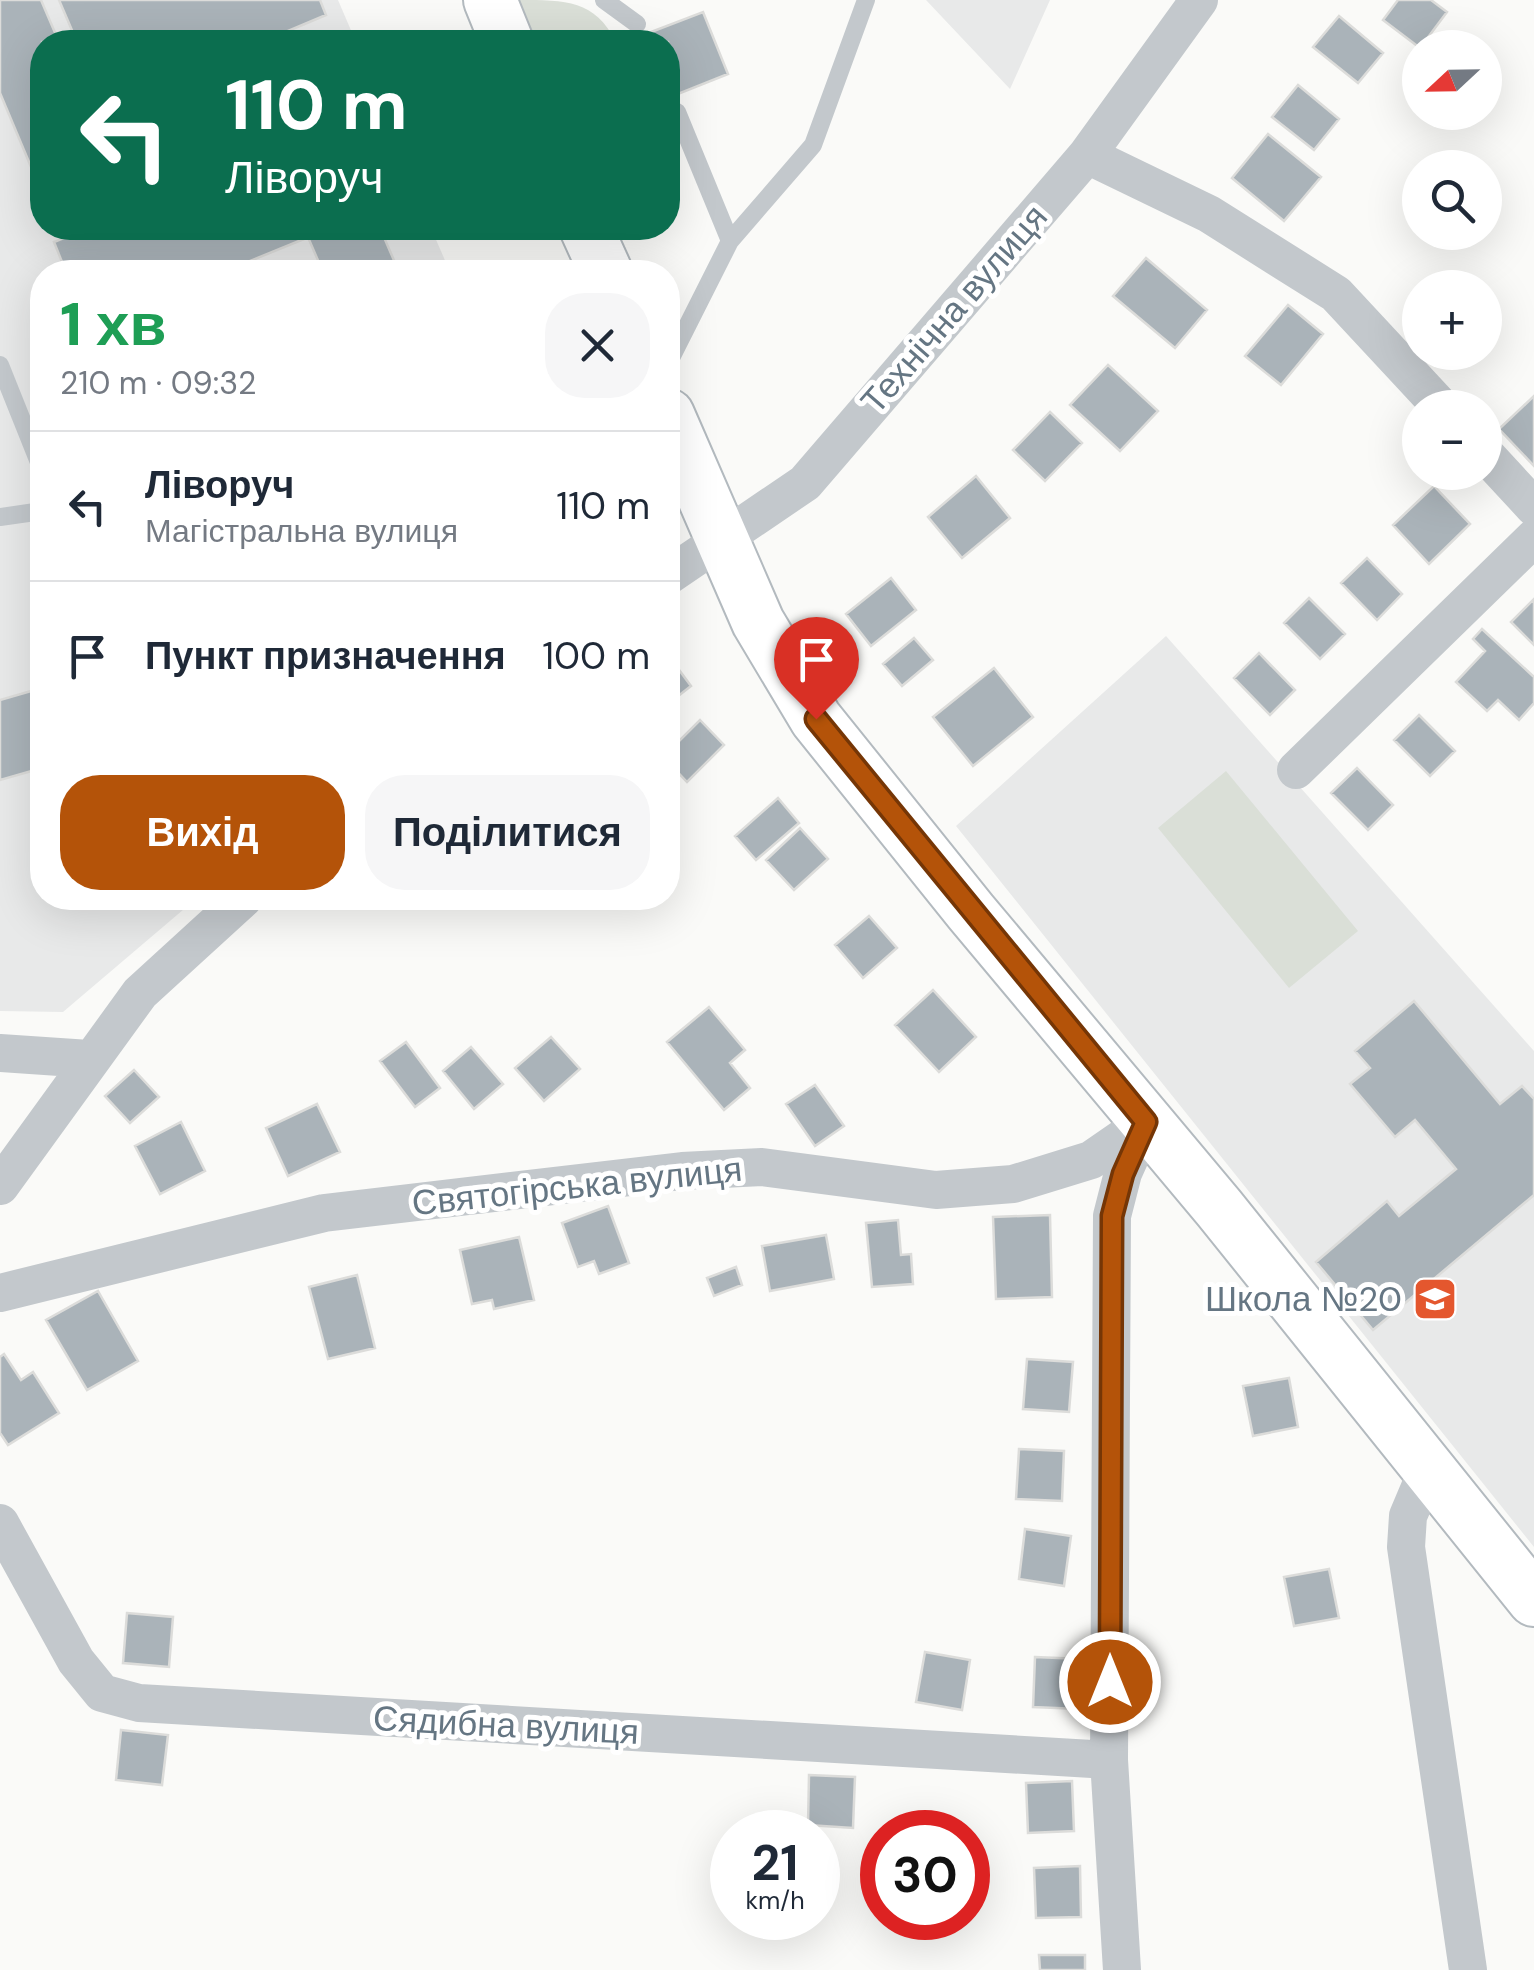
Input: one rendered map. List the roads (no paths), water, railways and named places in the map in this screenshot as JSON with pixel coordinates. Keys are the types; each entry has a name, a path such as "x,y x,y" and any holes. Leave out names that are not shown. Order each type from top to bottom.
{"main road":[{"path":"490,0 503,30"},
{"path":"680,444 758,622 816,719 1534,1600"}],"street":[{"name":"Технічна вулиця","path":"680,568 805,483 1087,155 1200,0"},
{"path":"1087,155 1209,214 1336,294 1425,390"},
{"path":"1502,472 1534,507"},
{"path":"1296,770 1534,538"},
{"path":"0,1186 89,1058 140,993 231,910"},
{"path":"0,1053 89,1058"},
{"path":"1122,1970 1110,1760 1112,1216 1123,1174 1146,1122"},
{"name":"Святогірська вулиця","path":"0,1293 324,1213 682,1171 762,1168 936,1190 1013,1184 1091,1160 1146,1122"},
{"path":"1426,1471 1408,1516 1406,1547 1468,1970"},
{"name":"Сядибна вулиця","path":"0,1522 76,1661 102,1693 140,1703 1110,1760"}],"lane":[{"path":"604,0 637,24"},
{"path":"680,340 730,240 813,145 866,0"},
{"path":"680,119 730,240"},
{"path":"0,365 30,440"},
{"path":"0,516 30,512"}],"place":[{"name":"Школа №20","path":"1435,1299"}]}
